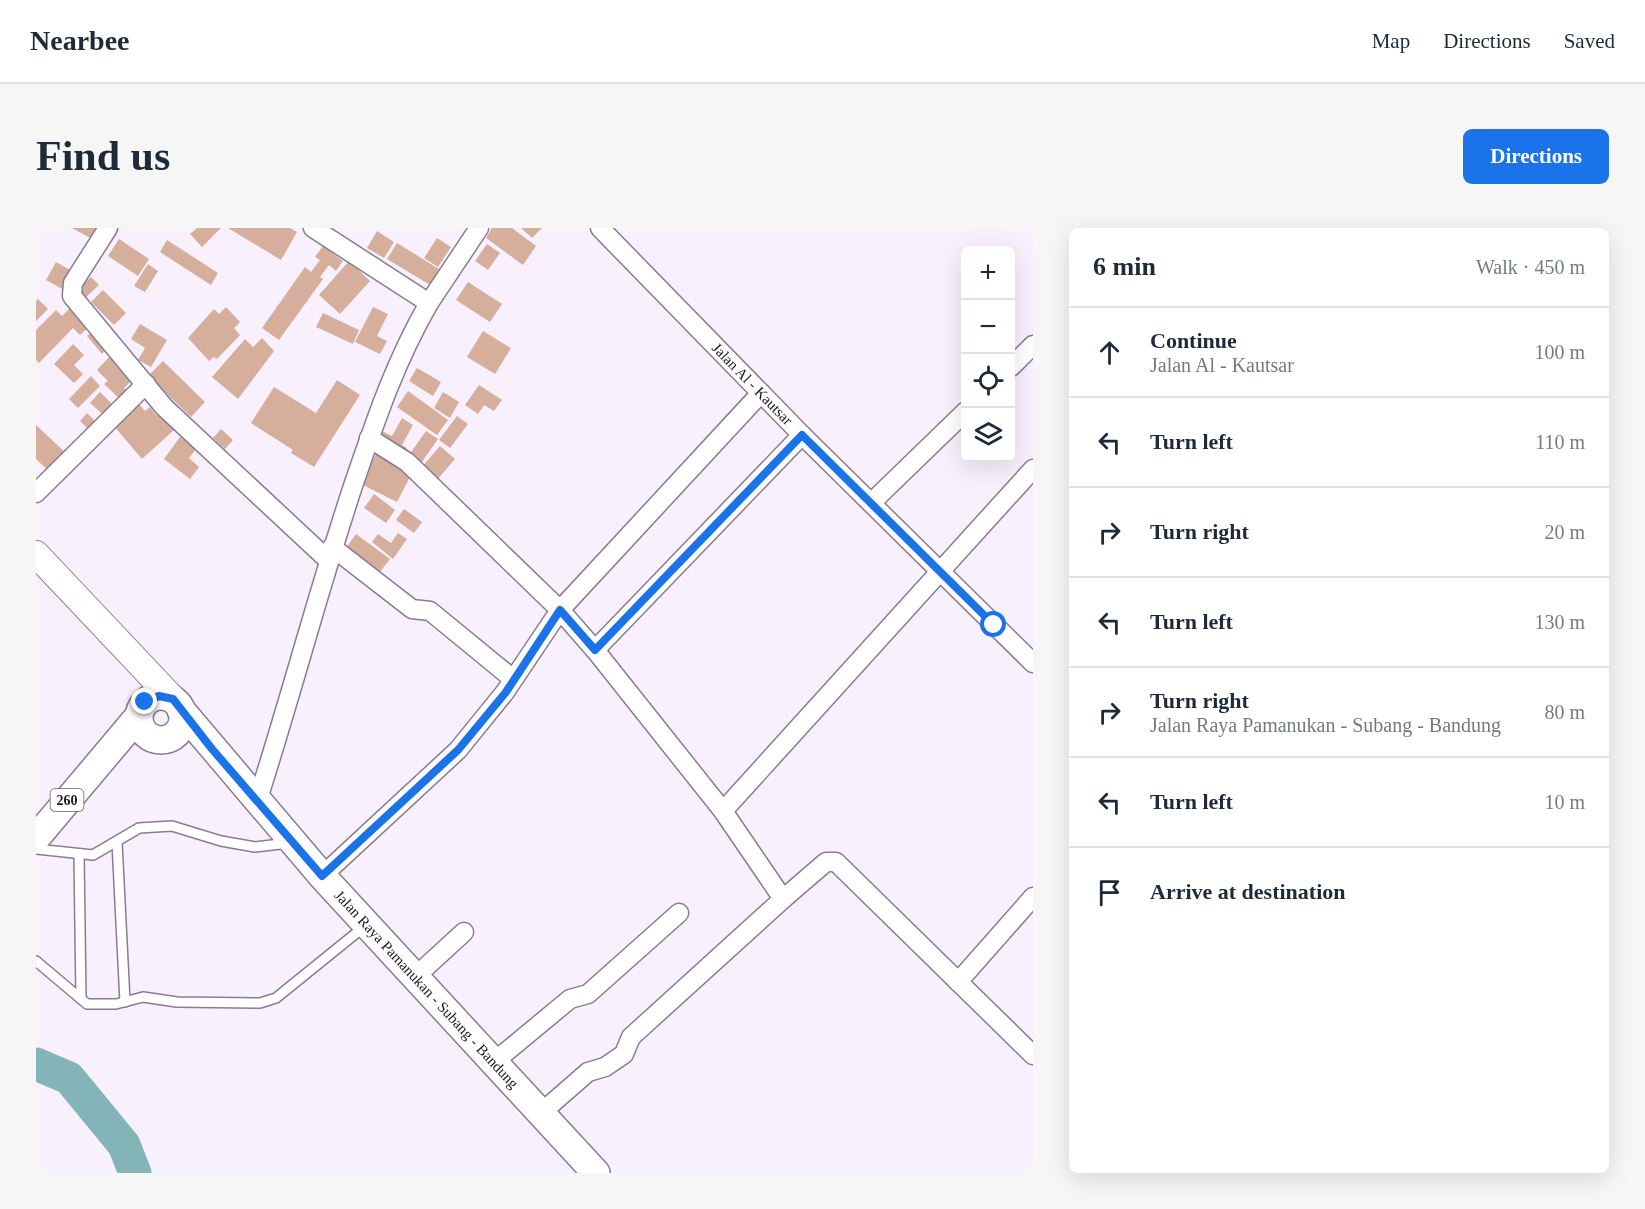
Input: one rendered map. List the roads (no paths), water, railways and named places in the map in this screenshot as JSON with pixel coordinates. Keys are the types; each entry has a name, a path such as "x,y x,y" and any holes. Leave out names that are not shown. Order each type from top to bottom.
{"main road":[{"path":"36,554 145,699 140,727 147,735 212,749"},
{"path":"145,699 159,696 177,705 180,729 163,739"},
{"name":"260","path":"36,838 98,763 145,699"},
{"name":"Jalan Raya Pamanukan - Subang - Bandung","path":"177,705 257,802 285,844 322,876 359,930 416,976 596,1173"},
{"name":"260","path":"98,763 163,739"}],"street":[{"path":"108,228 74,284 72,297 164,407 330,554 412,609 430,611 513,679"},
{"path":"313,228 429,303"},
{"path":"257,802 330,554 369,438 405,345 429,303 478,228"},
{"name":"Jalan Al - Kautsar","path":"600,228 802,435 1032,661"},
{"path":"1015,363 1033,345"},
{"path":"36,493 146,384"},
{"path":"322,876 458,750 513,679 560,610 761,393"},
{"path":"871,503 961,416"},
{"path":"595,650 802,435"},
{"path":"369,438 407,462 560,610 595,650 723,811 783,899"},
{"path":"723,811 1033,468"},
{"path":"541,1113 588,1072 605,1067 624,1054 631,1037 826,862 836,862 1033,1055"},
{"path":"958,982 1033,897"},
{"path":"494,1062 570,999 588,994 679,913"},
{"path":"416,976 464,932"}],"lane":[{"path":"36,849 93,855 139,828 172,826 220,842 255,848 285,844"},
{"path":"117,842 124,1002"},
{"path":"79,854 81,999"},
{"path":"36,961 87,1004 124,1002 143,997 177,1002 260,1003 276,998 359,930"}],"waterway":[{"path":"36,1064 69,1078 124,1145 135,1173"}]}
